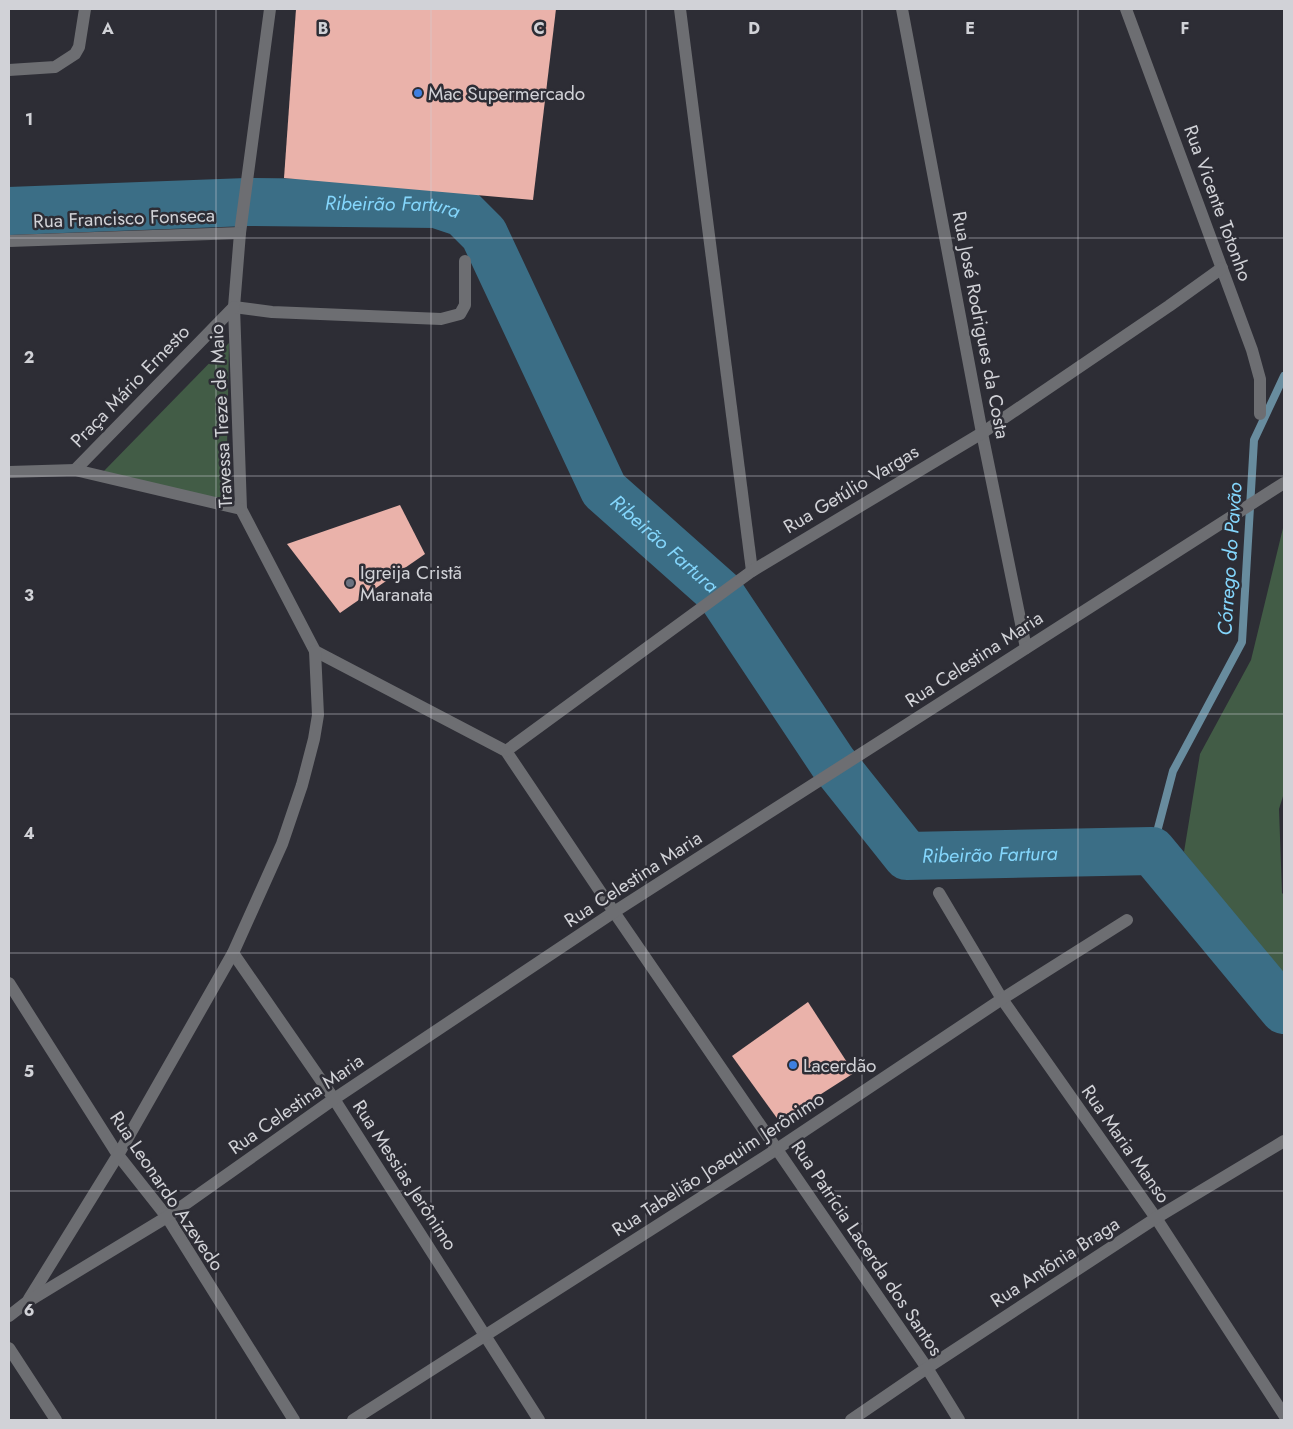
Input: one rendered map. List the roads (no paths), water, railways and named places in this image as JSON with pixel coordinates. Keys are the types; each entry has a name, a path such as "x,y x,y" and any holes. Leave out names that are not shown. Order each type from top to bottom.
{"street":[{"path":"9,70 54,67 75,54 79,47 84,9"},
{"name":"Travessa Treze de Maio","path":"270,9 240,233 234,307 241,509 315,651"},
{"path":"680,9 752,571"},
{"name":"Rua José Rodrigues da Costa","path":"902,9 982,433 1026,648"},
{"name":"Rua Vicente Totonho","path":"1126,9 1252,350 1260,380 1260,414"},
{"name":"Rua Francisco Fonseca","path":"9,241 240,233"},
{"path":"234,307 272,312 441,319 460,314 465,305 465,261"},
{"name":"Rua Getúlio Vargas","path":"506,751 752,571 982,433 1222,268"},
{"name":"Praça Mário Ernesto","path":"74,470 234,307"},
{"path":"9,472 74,470 241,509"},
{"name":"Rua Celestina Maria","path":"9,1316 27,1302 167,1217 334,1099 614,912 1284,483"},
{"path":"315,651 506,751"},
{"path":"27,1302 118,1155 233,953 282,844 302,786 314,739 318,715 315,651"},
{"name":"Rua Patrícia Lacerda dos Santos","path":"506,751 614,912 927,1368 960,1420"},
{"name":"Rua Maria Manso","path":"939,894 1002,1000 1156,1218 1284,1415"},
{"name":"Rua Tabelião Joaquim Jerônimo","path":"353,1420 777,1149 1127,920"},
{"name":"Rua Messias Jerônimo","path":"233,953 334,1099 539,1420"},
{"name":"Rua Leonardo Azevedo","path":"9,983 118,1155 167,1217 294,1420"},
{"name":"Rua Antônia Braga","path":"851,1420 1156,1218 1284,1141"},
{"path":"9,1348 56,1420"}],"waterway":[{"name":"Ribeirão Fartura","path":"9,211 247,202 436,204 463,213 484,234 604,490 720,593 833,763 907,856 1152,851 1284,1010"},
{"name":"Córrego do Pavão","path":"1152,851 1173,771 1242,642 1254,440 1284,376"}],"place":[{"name":"Mac Supermercado","path":"418,93"},
{"name":"Igreija Cristã Maranata","path":"350,583"},
{"name":"Lacerdão","path":"793,1065"}]}
